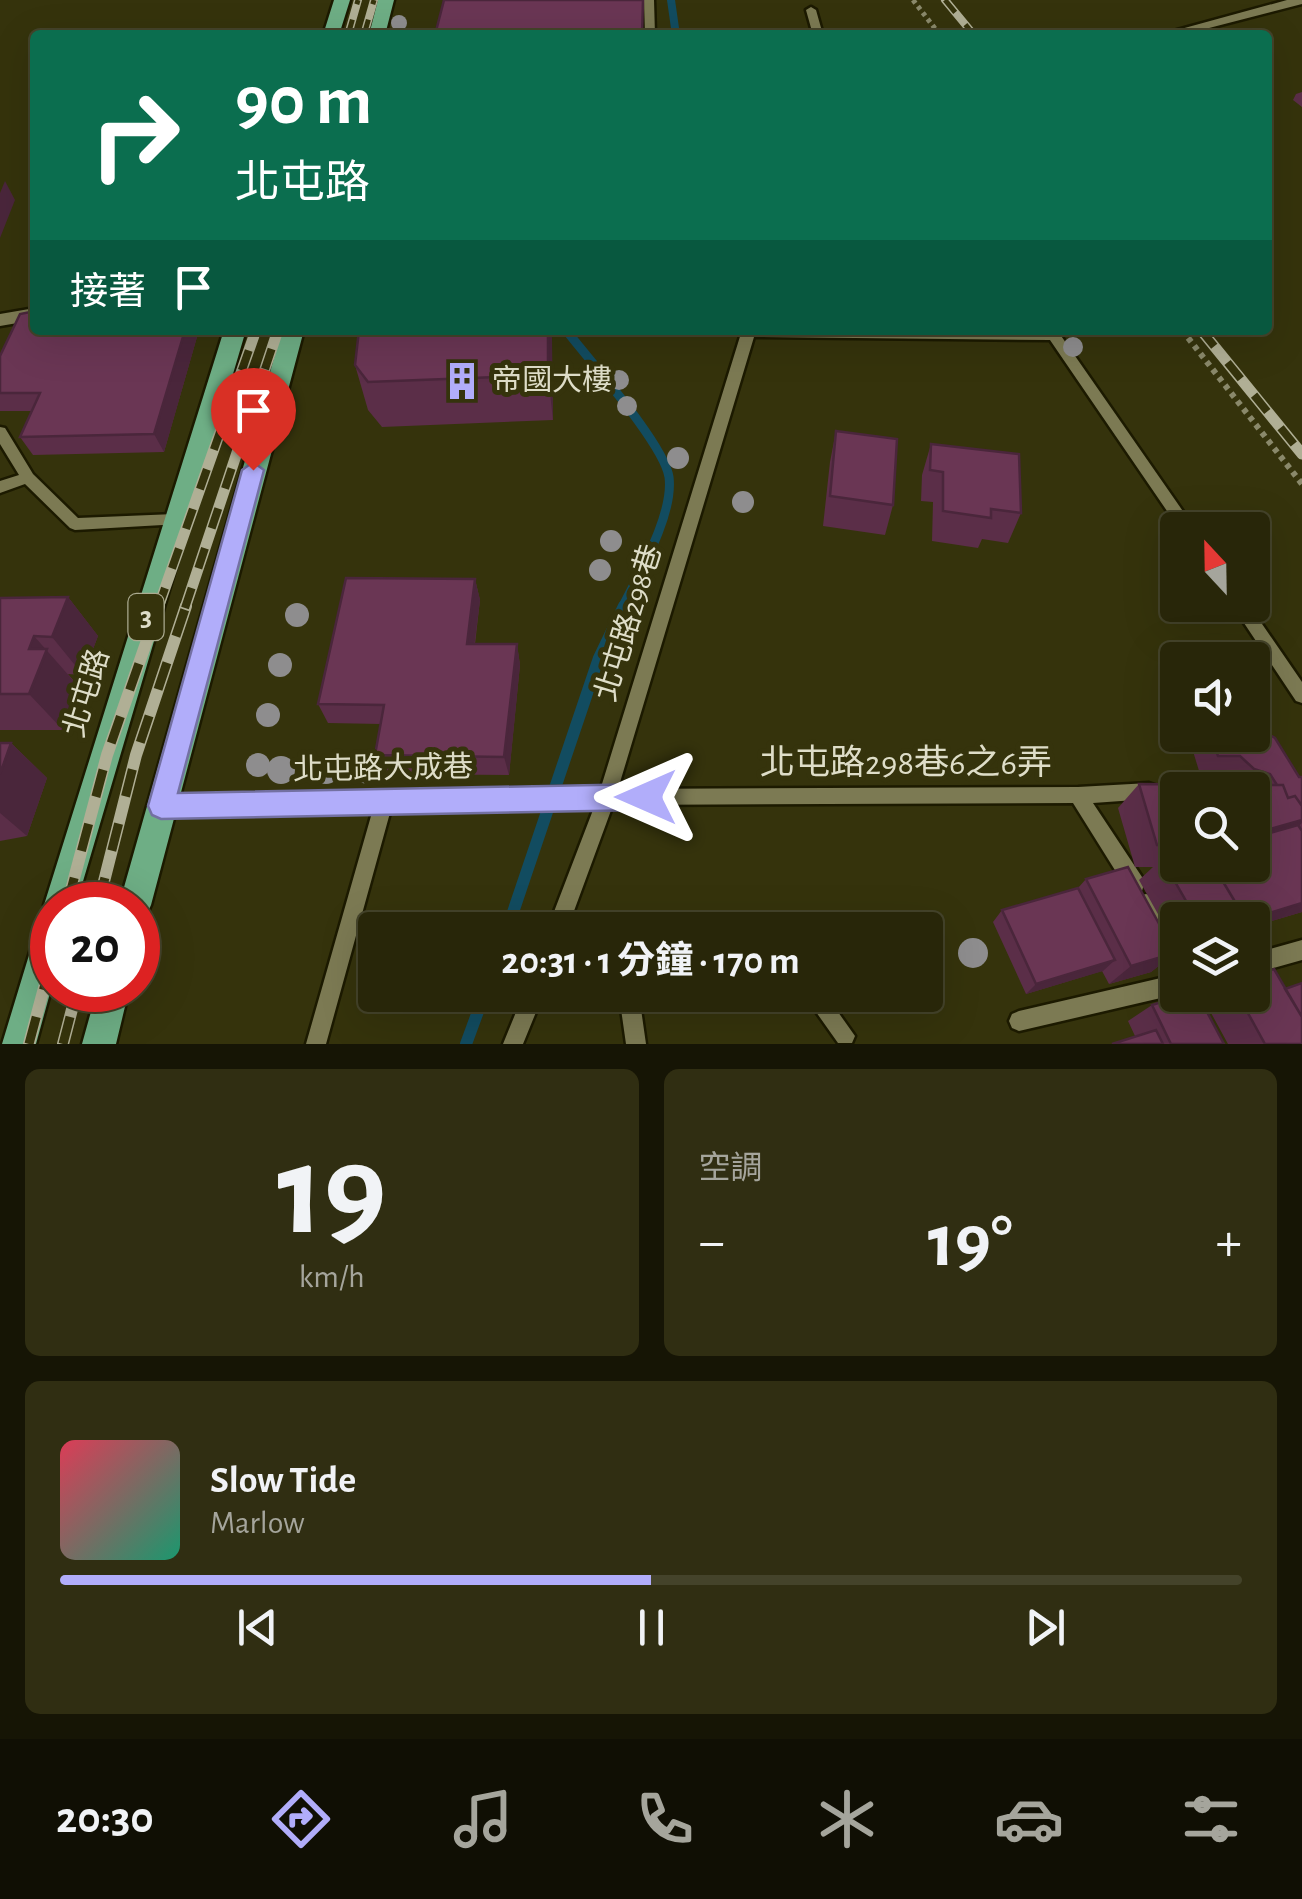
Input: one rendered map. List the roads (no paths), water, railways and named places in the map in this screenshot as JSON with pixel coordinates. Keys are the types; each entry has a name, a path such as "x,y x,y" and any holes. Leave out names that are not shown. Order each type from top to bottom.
{"main road":[{"path":"333,30 342,0"},
{"path":"378,30 386,0"},
{"name":"北屯路","path":"67,882 232,335"},
{"name":"3","path":"141,882 292,335"},
{"path":"19,1044 30,1007"},
{"path":"98,1044 107,1012"}],"street":[{"path":"1185,30 1302,0"},
{"path":"0,320 30,315"},
{"name":"北屯路大成巷","path":"161,806 595,797"}],"lane":[{"path":"649,0 650,30"},
{"path":"811,10 817,30"},
{"name":"北屯路298巷","path":"562,912 595,797 748,335"},
{"path":"1053,335 1176,512"},
{"path":"0,432 28,478 75,524 176,520"},
{"path":"0,487 28,478"},
{"path":"1252,622 1302,696"},
{"path":"1078,795 1160,791"},
{"name":"北屯路298巷6之6弄","path":"595,797 1078,795 1160,926"},
{"path":"316,1044 384,802"},
{"path":"1270,959 1302,950"},
{"path":"1019,1022 1160,988"},
{"path":"513,1044 526,1012"},
{"path":"631,1012 636,1044"},
{"path":"827,1012 845,1036"}],"waterway":[{"path":"671,0 675,30"},
{"path":"570,335 654,444 669,477 661,526 622,608"},
{"path":"513,912 599,658 624,606"},
{"path":"466,1044 478,1012"}],"railway":[{"path":"349,30 358,0"},
{"path":"365,30 374,0"},
{"path":"945,0 970,30"},
{"path":"158,608 254,335"},
{"path":"185,608 276,335"},
{"path":"1205,335 1302,454"},
{"path":"73,882 107,755 159,606"},
{"path":"104,882 136,755 186,606"},
{"path":"29,1044 38,1012"},
{"path":"63,1044 71,1012"}],"place":[{"name":"帝國大樓","path":"462,381"}]}
